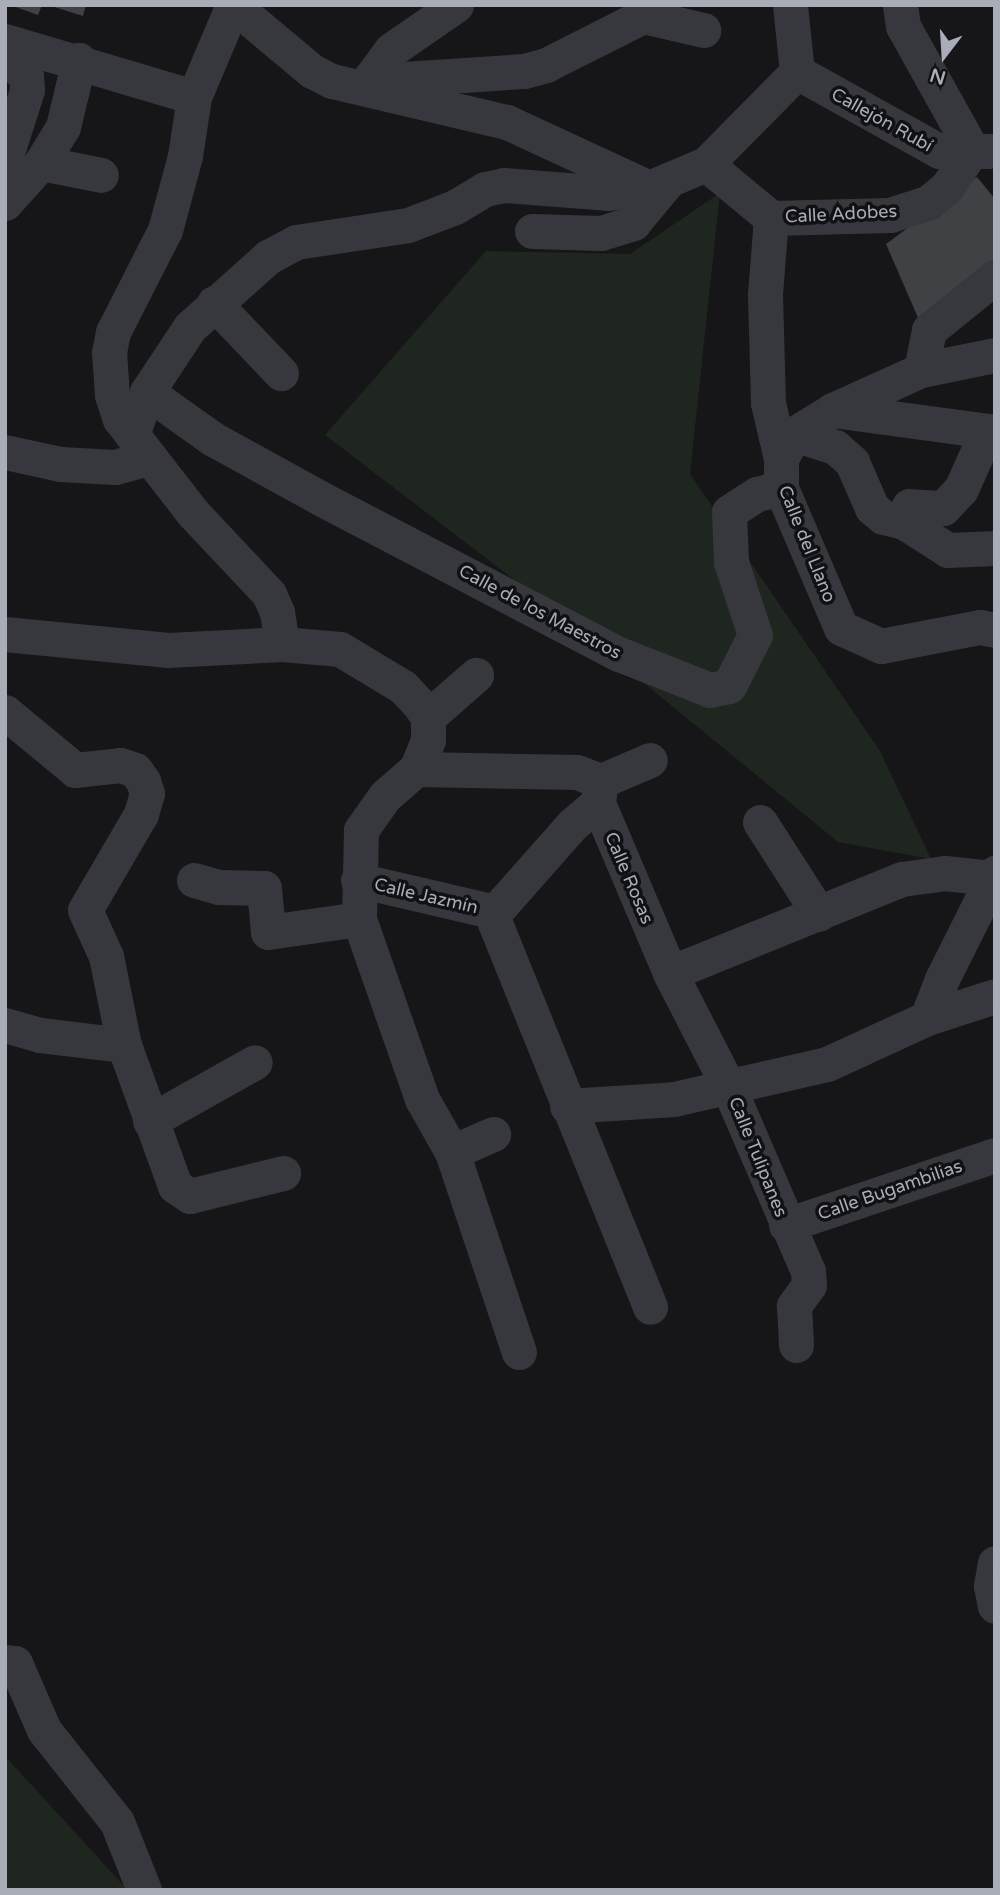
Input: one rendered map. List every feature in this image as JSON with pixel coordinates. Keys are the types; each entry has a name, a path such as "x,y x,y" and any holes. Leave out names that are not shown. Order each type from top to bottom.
{"street":[{"path":"282,644 277,612 269,594 140,446 120,419 113,395 109,352 113,332 164,230 186,156 194,97 233,5 312,71 363,88 507,122 659,184"},
{"path":"363,88 391,50 456,5"},
{"path":"5,452 60,464 115,467 140,446 147,391 190,327 268,257 296,242 408,225 455,207 485,189 504,185 593,193 659,184 706,163 797,72 790,5"},
{"path":"900,5 903,26 984,151"},
{"path":"363,88 388,80 524,71 546,65 642,9 703,30"},
{"path":"5,41 79,60 194,97"},
{"path":"5,59 26,75 26,90 5,159"},
{"path":"5,202 41,163 63,127 79,60"},
{"name":"Callejón Rubí","path":"797,72 939,151 984,151"},
{"name":"Calle Adobes","path":"771,218 890,215 928,203 984,151"},
{"path":"41,163 101,175"},
{"path":"706,163 771,218"},
{"path":"532,231 601,233 633,223 659,184"},
{"name":"Calle del Llano","path":"771,218 765,295 768,403 841,628 881,646 980,627 995,630"},
{"path":"921,370 929,330 995,277"},
{"path":"214,303 281,373"},
{"path":"785,460 833,410 921,370 995,355"},
{"name":"Calle de los Maestros","path":"147,391 213,439 322,499 619,654 710,690 729,686 755,635 731,562 729,512 757,494 785,460"},
{"path":"833,410 991,432 961,489 943,508 909,506 904,517"},
{"path":"785,460 835,447 852,462 873,508 883,517 904,517 948,550 995,548"},
{"path":"5,634 168,650 282,644 340,649 403,687 428,717 428,740 416,769 385,796 365,822 358,880 359,919 422,1099 452,1152 519,1352"},
{"path":"428,717 477,675"},
{"path":"5,712 75,770 120,765 135,770 143,781 147,793 141,814 85,910 106,956 124,1045 175,1186 190,1196 283,1173"},
{"path":"650,760 599,792 495,912 567,1106 650,1307"},
{"path":"416,769 577,772 599,792"},
{"name":"Calle Rosas","path":"599,792 670,973 729,1088"},
{"path":"760,822 819,914"},
{"path":"670,973 922,873 993,876 942,979 928,1018"},
{"path":"194,880 219,887 264,888 268,932 359,919"},
{"name":"Calle Jazmín","path":"358,880 495,912"},
{"path":"567,1106 674,1099 827,1064 928,1018 995,996"},
{"path":"5,1025 40,1035 124,1045"},
{"path":"150,1121 255,1062"},
{"name":"Calle Tulipanes","path":"729,1088 808,1271 809,1285 794,1306 796,1345"},
{"path":"452,1152 493,1134"},
{"name":"Calle Bugambilias","path":"786,1225 995,1155"},
{"path":"995,1563 991,1586 995,1606"},
{"path":"8,1658 44,1730 117,1822 144,1890"}],"shaded area":[{"path":"720,193 690,474 880,751 931,859 838,842 572,624 325,435 486,251 630,254"},
{"path":"5,1756 124,1886 124,1890 5,1890"}],"building":[{"path":"10,5 42,5 38,15"},
{"path":"48,5 86,5 83,16"},
{"path":"977,177 995,199 995,269 919,320 886,244"}]}
